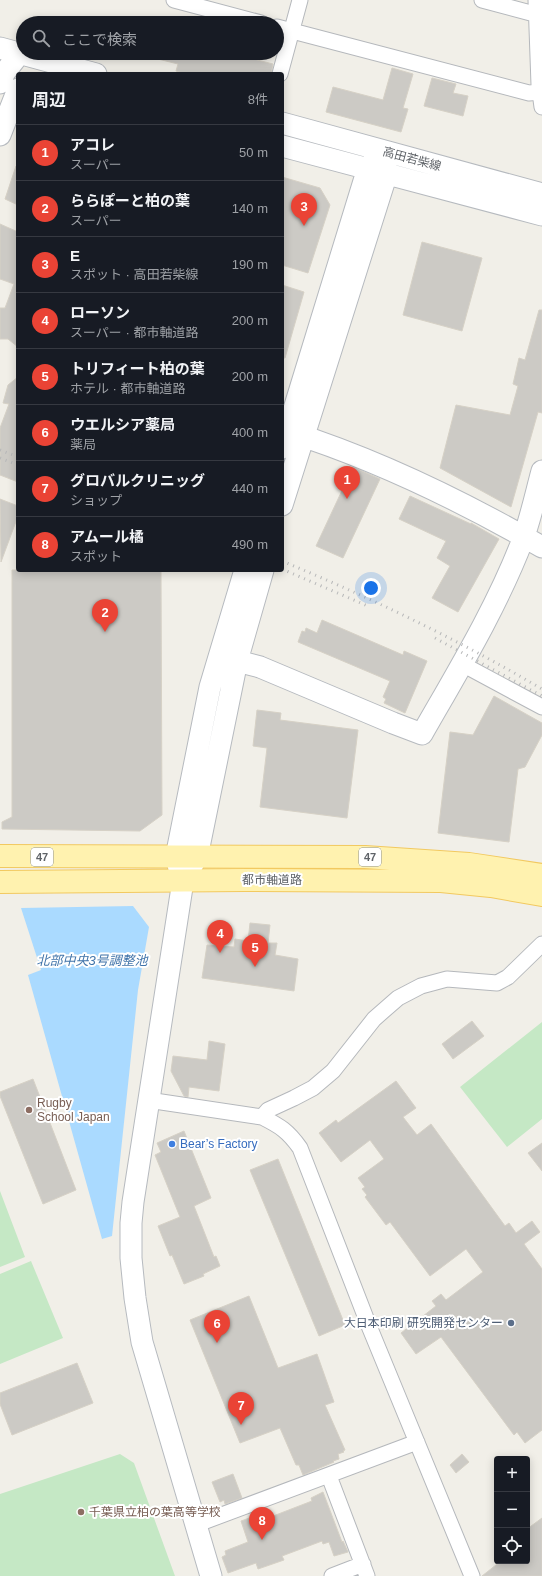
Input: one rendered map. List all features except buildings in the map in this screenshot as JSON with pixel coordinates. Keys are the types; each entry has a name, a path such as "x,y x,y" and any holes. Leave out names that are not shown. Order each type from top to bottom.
{"main road":[{"name":"都市軸道路","path":"0,856 365,857 469,864 542,875"},
{"name":"都市軸道路","path":"0,882 289,880 441,881 490,886 542,895"}],"street":[{"path":"174,0 235,16"},
{"path":"300,0 284,29 530,93 541,99"},
{"path":"482,0 538,10 541,99"},
{"path":"0,48 16,52"},
{"path":"9,75 16,60"},
{"path":"45,60 89,72"},
{"path":"280,72 281,60"},
{"path":"0,135 16,94"},
{"name":"高田若柴線","path":"284,125 542,194"},
{"name":"高田若柴線","path":"284,147 542,215"},
{"path":"284,491 291,439 384,151"},
{"path":"291,439 397,472 524,536 542,547"},
{"path":"237,661 260,667 393,724 422,734 462,664 507,576 524,536 542,471"},
{"path":"183,881 176,857 210,687 244,572"},
{"path":"211,1576 143,1346 135,1298 131,1258 131,1223 148,1100 183,881 197,857 237,661 262,572"},
{"path":"462,664 542,707"},
{"path":"262,1117 268,1110 313,1088 334,1071 374,1019 398,998 421,986 447,979 497,983 508,977 542,944"},
{"path":"148,1100 262,1117 275,1123 291,1134 300,1148 369,1326 472,1576"},
{"path":"195,1525 417,1442"},
{"path":"329,1476 365,1570 332,1576"}],"green space":[{"path":"542,1022 542,1119 507,1147 460,1087"},
{"path":"0,1191 25,1257 0,1267"},
{"path":"31,1261 63,1338 0,1364 0,1274"},
{"name":"千葉県立柏の葉高等学校","path":"120,1454 134,1463 175,1576 0,1576 0,1494"}],"water":[{"name":"北部中央3号調整池","path":"133,906 149,927 138,990 112,1236 102,1239 28,975 41,970 21,908"}],"railway":[{"path":"0,450 16,456"},
{"path":"0,458 16,464"},
{"path":"284,562 414,620 542,689"},
{"path":"284,570 370,607"},
{"path":"435,638 542,696"}],"place":[{"name":"E","path":"304,226"},
{"name":"アコレ","path":"347,499"},
{"name":"ららぽーと柏の葉","path":"105,632"},
{"name":"ローソン","path":"220,953"},
{"name":"トリフィート柏の葉","path":"255,967"},
{"name":"Rugby School Japan","path":"29,1110"},
{"name":"Bear’s Factory","path":"172,1144"},
{"name":"大日本印刷 研究開発センター","path":"511,1323"},
{"name":"ウエルシア薬局","path":"217,1343"},
{"name":"グロバルクリニッグ","path":"241,1425"},
{"name":"千葉県立柏の葉高等学校","path":"81,1512"},
{"name":"アムール橘","path":"262,1540"}]}
